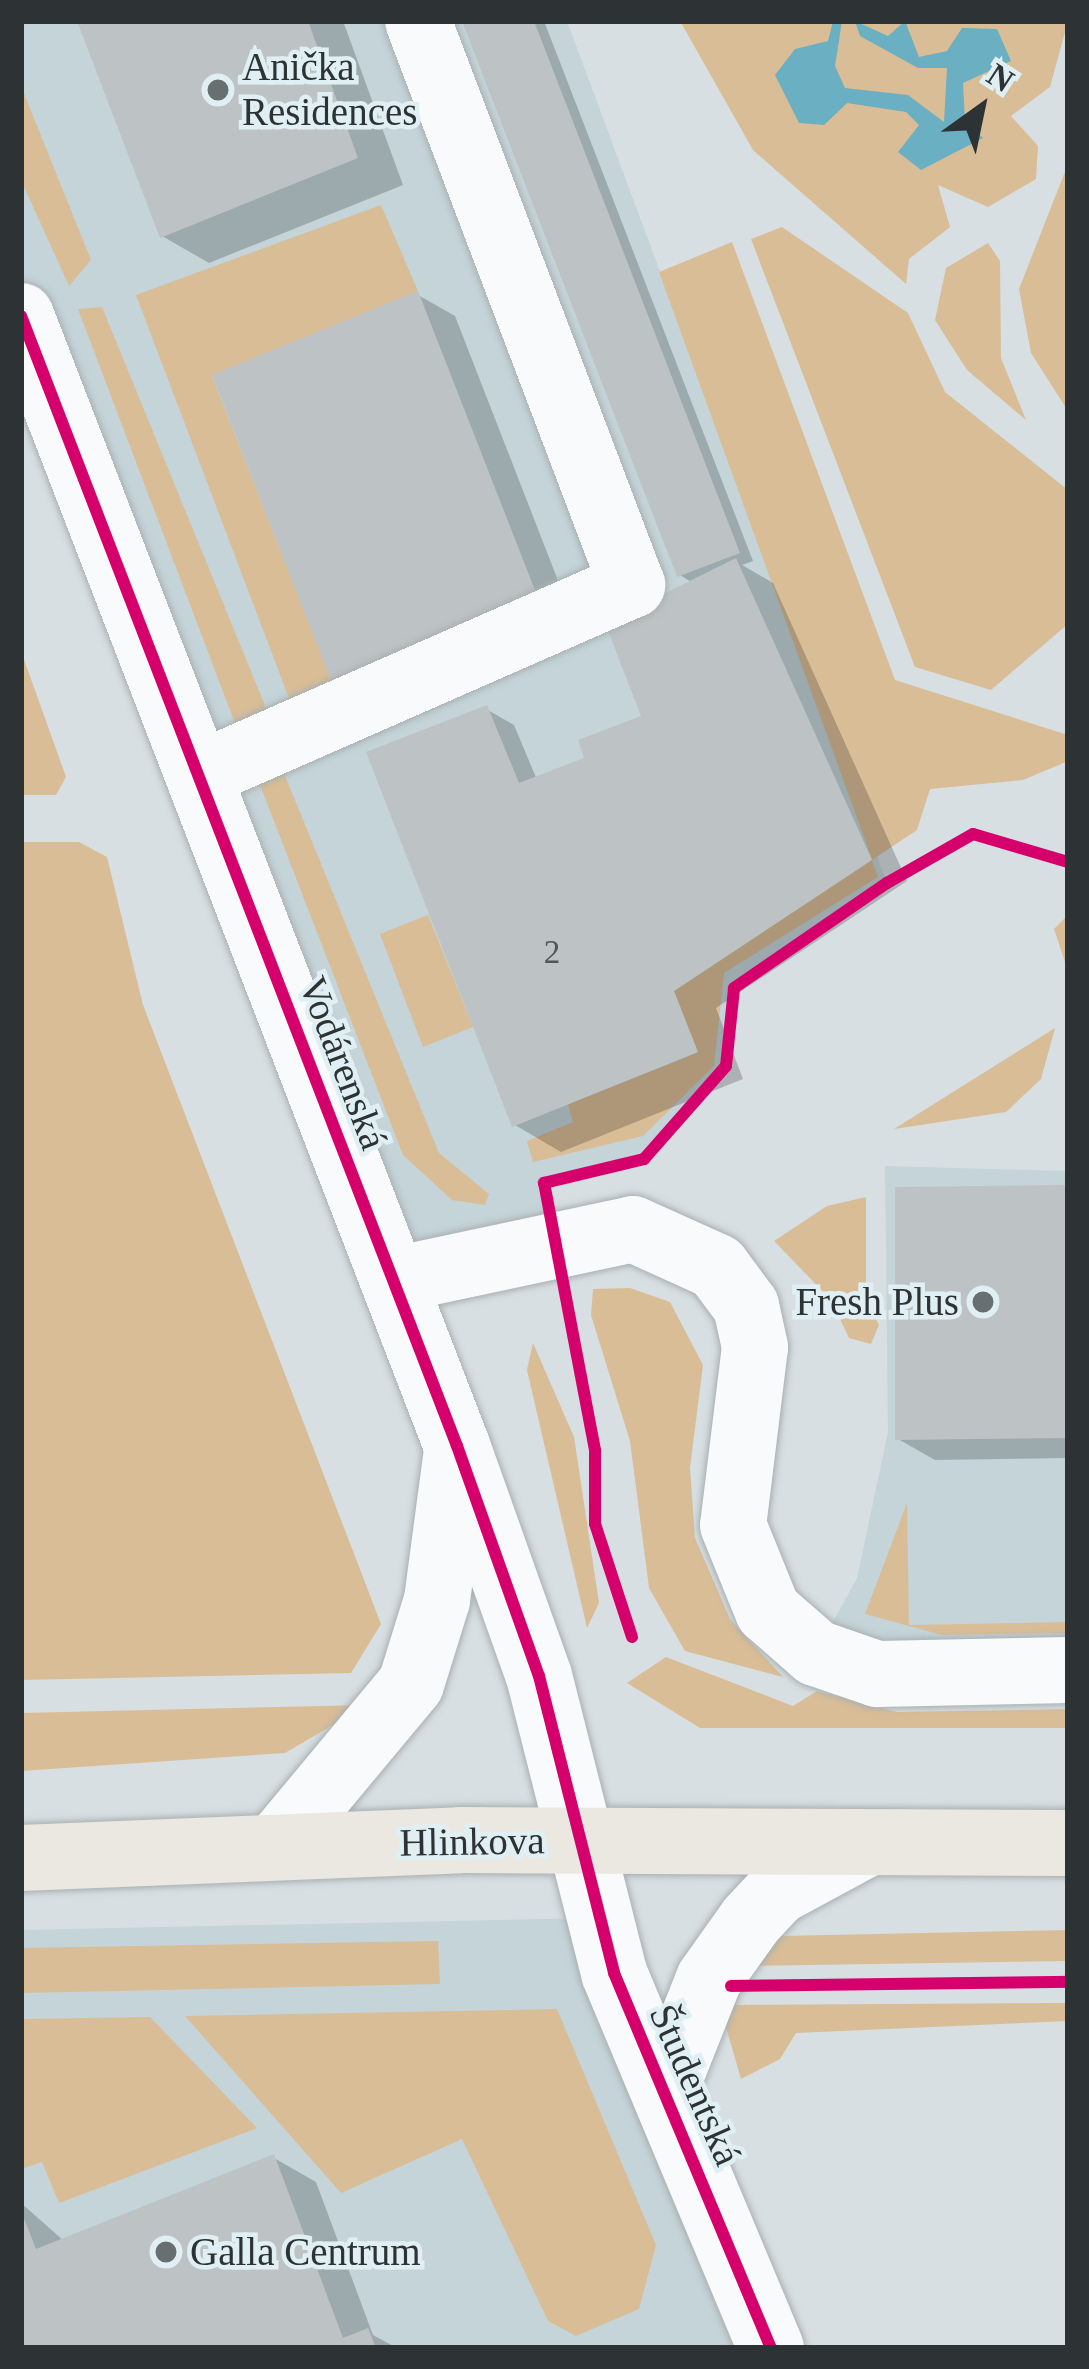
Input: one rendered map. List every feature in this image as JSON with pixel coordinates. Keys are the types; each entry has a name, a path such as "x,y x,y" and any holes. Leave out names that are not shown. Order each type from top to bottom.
{"main road":[{"name":"Hlinkova","path":"21,1858 277,1845 1068,1843"}],"street":[{"path":"201,775 632,584 418,21"},
{"name":"Vodárenská","path":"21,316 457,1446 539,1676 577,1841"},
{"path":"394,1280 633,1228 717,1267 746,1306 754,1347 733,1525 768,1611 816,1653 878,1675 1068,1670"},
{"name":"Vodárenská","path":"277,1845 411,1684 437,1600 457,1446"},
{"name":"Študentská","path":"577,1841 614,1973 771,2348"},
{"path":"665,2090 709,1979 751,1920 777,1892 862,1846"}],"shaded area":[{"path":"21,21 567,21 887,883 734,988 726,1066 644,1159 544,1183 560,1240 394,1280 21,318"},
{"path":"680,21 1068,21 1050,87 1011,116 1038,146 1036,179 988,207 938,185 950,227 909,259 906,284 753,150"},
{"path":"21,86 91,260 69,286 21,180"},
{"path":"1068,164 1068,411 1031,353 1019,289"},
{"path":"381,205 418,291 212,376 331,679 400,653 295,714 136,295"},
{"path":"782,227 908,313 945,392 1068,490 1068,624 991,690 915,667 751,239"},
{"path":"732,242 895,680 1068,735 1068,761 1023,780 930,789 917,830 872,860 878,877 724,973 714,1066 643,1136 533,1162 527,1141 573,1122 568,1104 697,1053 674,991 872,859 659,272"},
{"path":"988,243 1000,261 1001,358 1026,420 967,370 935,320 946,268"},
{"path":"102,307 268,715 241,739 78,309"},
{"path":"21,651 66,777 56,795 21,795"},
{"path":"284,773 439,1153 489,1194 485,1205 452,1200 403,1155 257,777"},
{"path":"21,842 79,842 107,857 143,1005 381,1624 351,1673 21,1680"},
{"path":"428,915 473,1027 423,1047 380,934"},
{"path":"1068,915 1068,971 1054,929"},
{"path":"1055,1028 1041,1079 1006,1112 894,1129"},
{"path":"885,1166 1068,1171 1068,1670 816,1653 857,1578 888,1432"},
{"path":"866,1197 866,1298 879,1325 871,1344 849,1338 831,1300 774,1241 827,1206"},
{"path":"630,1288 670,1302 703,1365 690,1468 695,1538 730,1619 783,1677 685,1651 649,1588 630,1441 591,1315 593,1289"},
{"path":"533,1343 574,1437 599,1603 587,1628 527,1370"},
{"path":"907,1503 909,1625 1068,1622 1068,1633 942,1635 865,1614"},
{"path":"666,1657 793,1706 817,1691 897,1712 1068,1709 1068,1728 700,1728 627,1683"},
{"path":"367,1705 285,1753 21,1771 21,1713"},
{"path":"595,1918 771,2348 21,2348 21,1930"},
{"path":"1068,1930 1068,1961 744,1966 781,1936"},
{"path":"438,1941 440,1984 21,1993 21,1948"},
{"path":"1068,2003 1068,2021 796,2033 780,2059 741,2079 724,2020 725,2005"},
{"path":"557,2009 656,2245 639,2309 576,2336 548,2321 462,2139 341,2193 185,2016"},
{"path":"150,2017 257,2128 59,2203 42,2162 21,2169 21,2019"}],"water":[{"path":"833,21 842,21 835,66 845,88 908,95 944,122 947,68 918,68 860,36 855,21 888,36 905,21 919,57 947,51 962,28 997,29 1011,61 963,83 965,121 983,138 921,170 898,152 919,125 906,112 847,103 824,125 799,123 775,75 795,49 828,41"}],"building":[{"name":"Anička Residences","path":"77,21 308,21 358,158 160,238"},
{"path":"462,21 534,21 740,553 677,577"},
{"path":"418,291 538,598 331,680 212,375"},
{"path":"736,558 872,860 674,991 698,1052 512,1127 366,752 487,705 519,783 584,758 578,740 641,716 605,623"},
{"name":"Fresh Plus","path":"1068,1185 1068,1438 895,1440 895,1187"},
{"name":"Galla Centrum","path":"274,2154 343,2338 368,2328 376,2348 21,2348 21,2211 36,2249"}],"cycle path":[{"path":"21,316 457,1446 539,1676 614,1973 771,2348"},
{"path":"632,1637 595,1524 595,1450 544,1183 644,1159 726,1066 734,988 887,883 973,834 1068,862"},
{"path":"731,1986 1068,1982"}],"place":[{"name":"Anička Residences","path":"218,90"},
{"name":"Fresh Plus","path":"983,1302"},
{"name":"Galla Centrum","path":"166,2252"}]}
